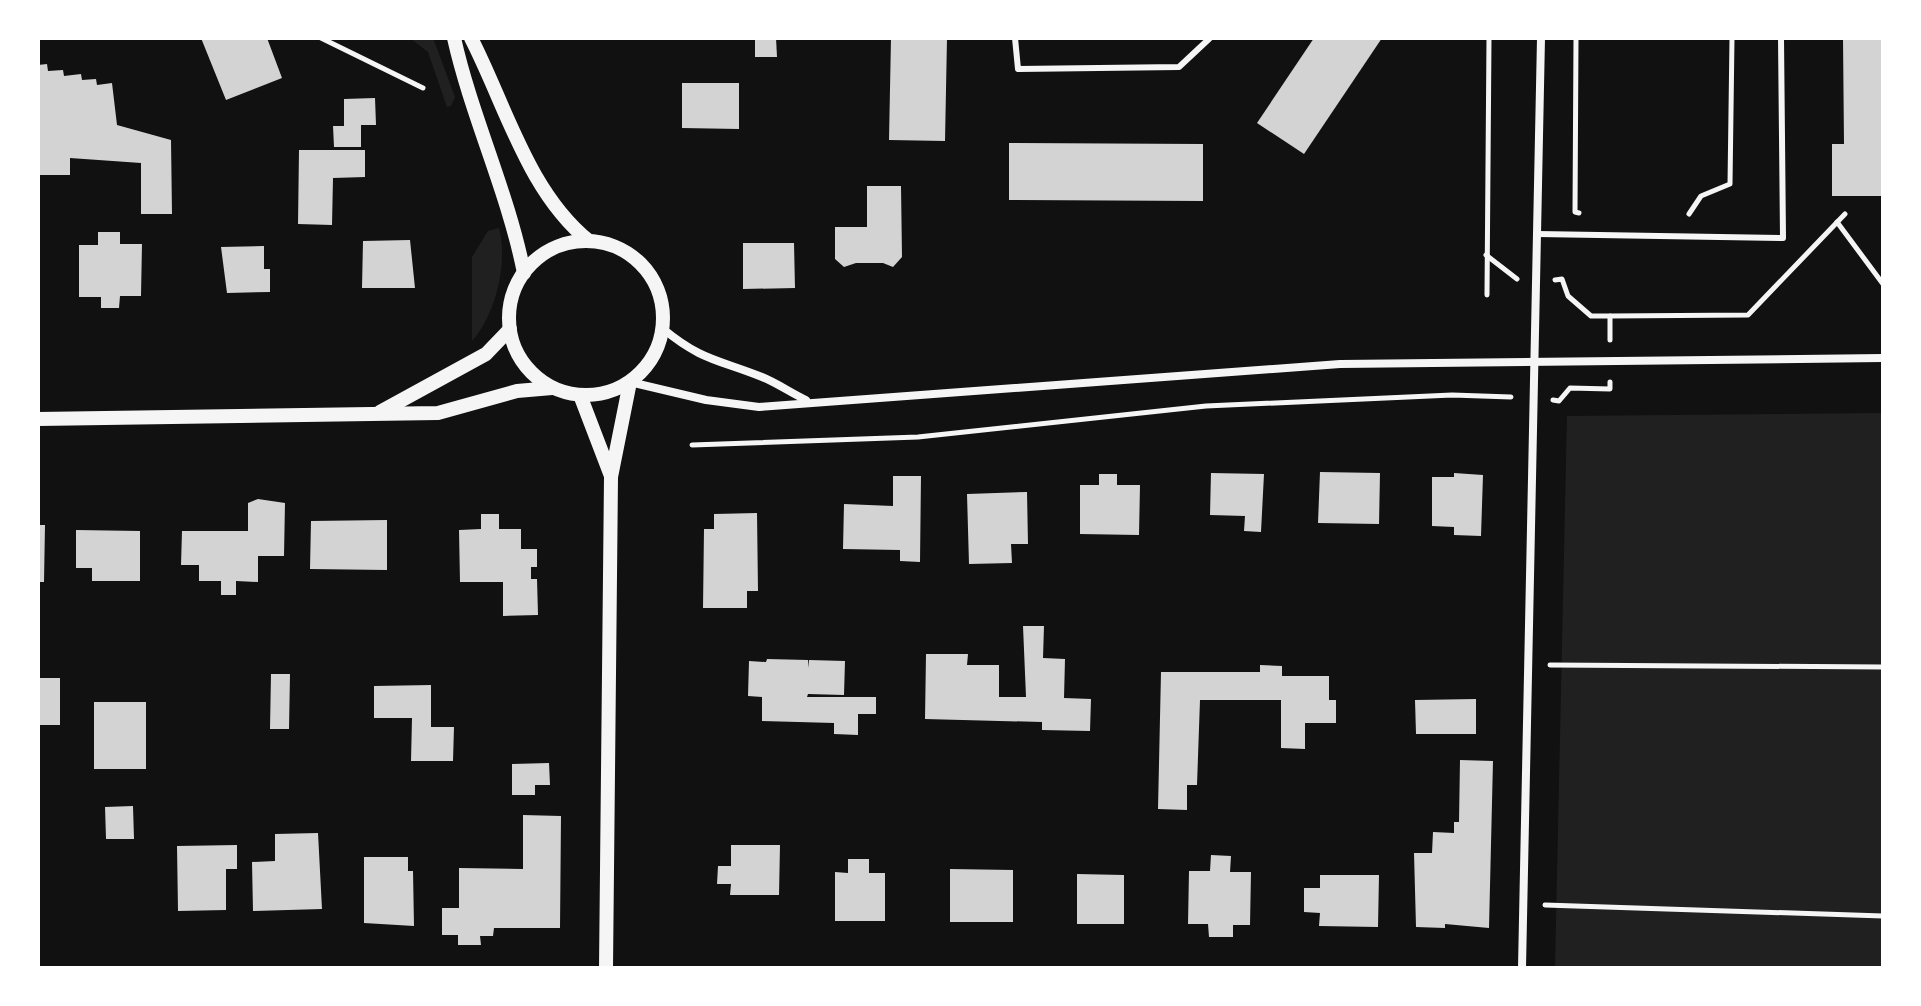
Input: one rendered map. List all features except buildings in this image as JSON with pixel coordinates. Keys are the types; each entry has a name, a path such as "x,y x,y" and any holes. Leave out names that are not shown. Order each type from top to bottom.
{"street":[{"path":"454,38 466,90 506,204 524,273"},
{"path":"471,38 544,191 565,221 589,241"},
{"path":"1522,968 1541,38"},
{"path":"38,419 438,413 517,391 552,388 580,395 597,395 630,382 652,358 662,328 662,302 644,269 614,246 589,241 553,249 524,273 511,299 510,329 517,353 531,373 552,388"},
{"path":"662,328 687,348 716,363 762,377 807,401"},
{"path":"375,414 486,354 510,329"},
{"path":"630,382 706,400 759,407 1325,364 1883,358"},
{"path":"606,968 611,477 630,382"},
{"path":"580,395 611,477"}],"lane":[{"path":"1015,38 1018,69 1179,67 1210,38"},
{"path":"1538,234 1783,238 1781,38"}],"path":[{"path":"321,38 423,88"},
{"path":"1487,295 1489,38"},
{"path":"1576,38 1575,212 1589,213"},
{"path":"1689,214 1701,196 1730,184 1732,38"},
{"path":"1675,214 1703,214"},
{"path":"1610,316 1748,315 1845,214"},
{"path":"1837,222 1883,284"},
{"path":"1549,665 1883,667"},
{"path":"1545,905 1883,916"}],"shaded area":[{"path":"410,38 433,38 455,97 451,106 447,107 428,52"},
{"path":"499,228 502,256 498,287 488,317 472,341 472,257 488,231"},
{"path":"1883,413 1883,968 1555,968 1567,416"}]}
